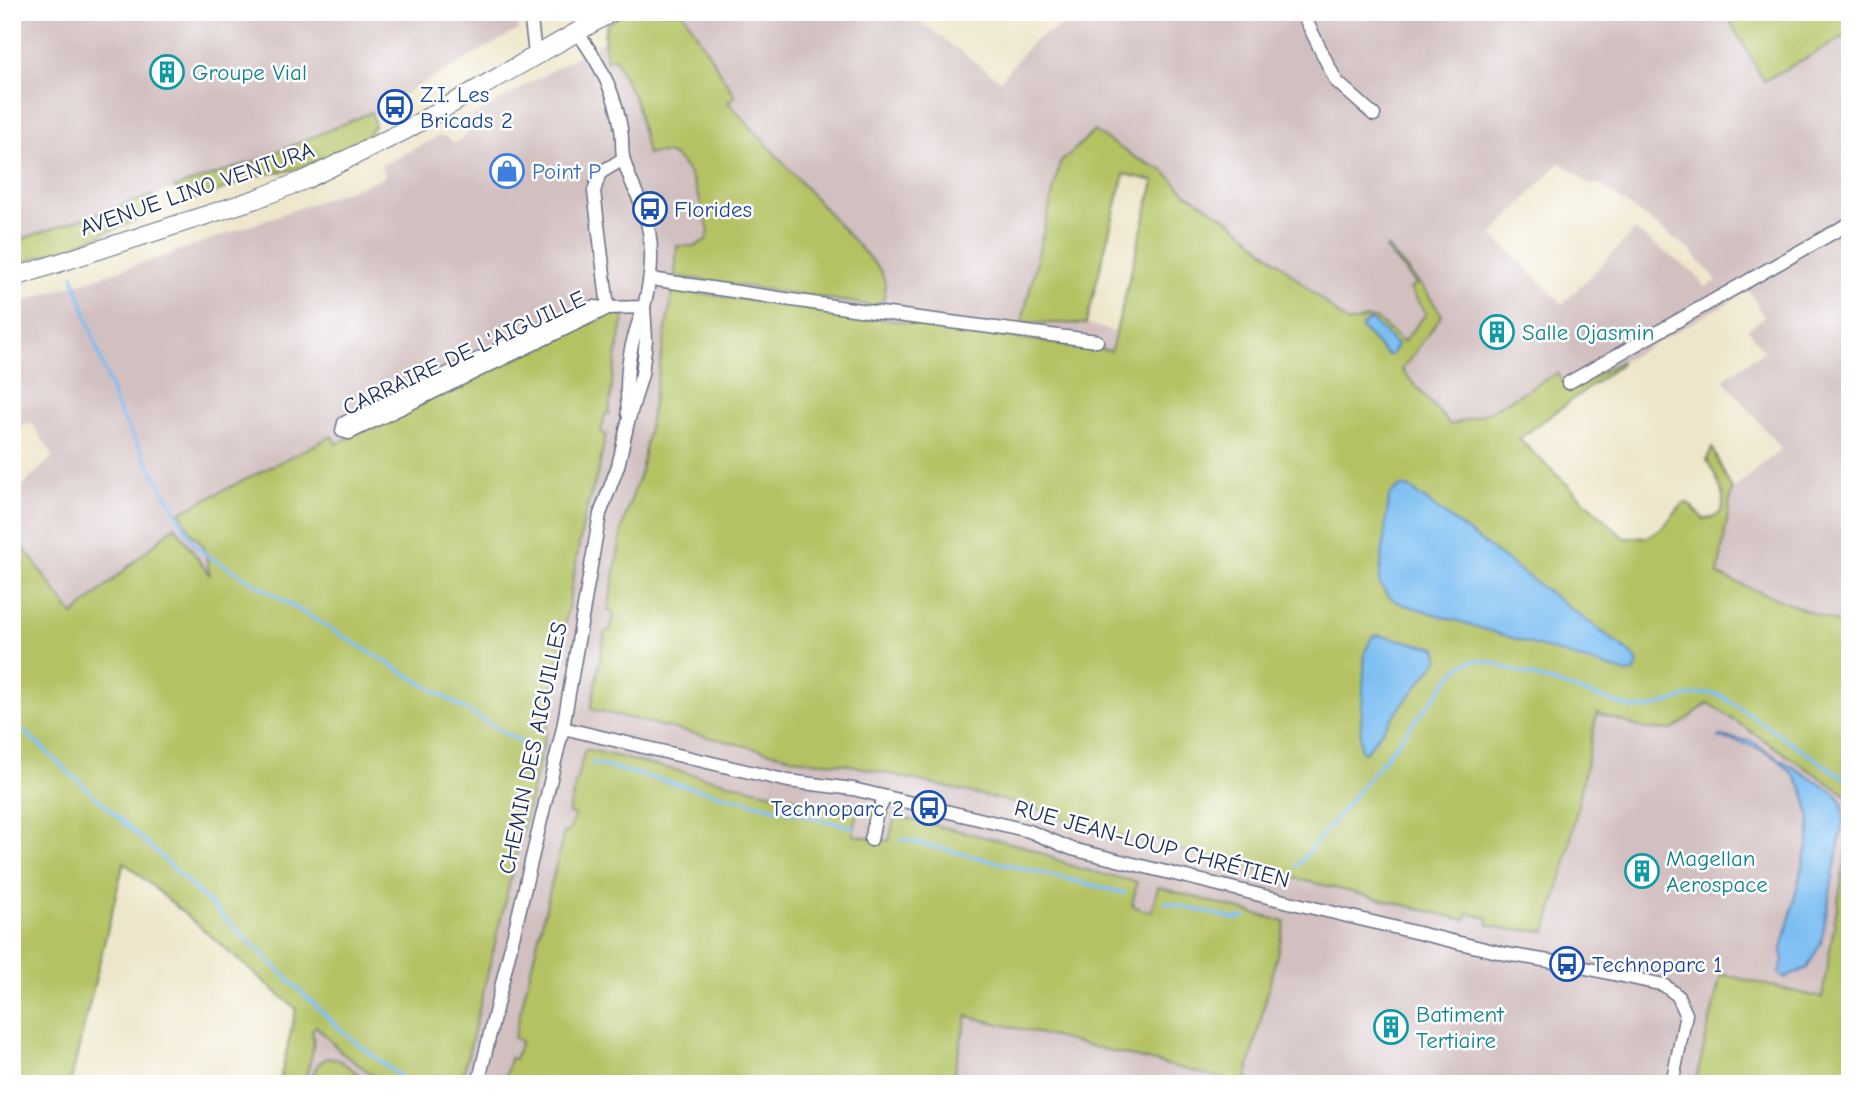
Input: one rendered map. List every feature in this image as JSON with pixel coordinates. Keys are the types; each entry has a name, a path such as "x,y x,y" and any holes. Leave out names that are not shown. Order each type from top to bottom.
{"main road":[{"name":"AVENUE LINO VENTURA","path":"12,278 256,199 307,179 404,131 612,12"}],"street":[{"path":"530,12 535,54"},
{"path":"1302,12 1336,80 1374,115"},
{"path":"577,32 609,88 616,106 622,132 623,159 651,239 651,279 644,307"},
{"name":"CARRAIRE DE L'AIGUILLE","path":"608,309 594,191 600,173 623,159"},
{"path":"1568,383 1850,223"},
{"path":"651,279 873,312 1097,341"},
{"name":"CARRAIRE DE L'AIGUILLE","path":"608,309 349,433 342,430 344,423 583,309 644,307"},
{"name":"CHEMIN DES AIGUILLES","path":"478,1084 563,728 600,514 618,466 638,393 645,354 644,307"},
{"name":"RUE JEAN-LOUP CHRÉTIEN","path":"563,728 788,781 853,789 1028,831 1072,849 1272,898 1506,954 1664,985 1678,996 1686,1014 1672,1084"},
{"path":"871,840 876,816 885,797"}],"shaded area":[{"path":"12,12 516,12 518,30 372,112 253,162 12,242"},
{"path":"653,12 907,12 1000,80 1033,41 1088,12 1725,12 1764,81 1850,34 1850,628 1718,575 1732,490 1781,449 1723,379 1764,351 1748,329 1764,317 1749,291 1568,392 1556,373 1486,413 1450,425 1402,370 1442,315 1425,290 1387,247 1385,249 1416,285 1410,289 1426,314 1403,343 1366,318 1349,323 1232,222 1186,192 1163,170 1130,155 1086,324 1116,332 1471,665 1673,730 1708,703 1850,797 1850,830 1822,999 1804,1084 279,1084 296,1009 73,615 12,532 12,496 53,456 32,423 12,430 12,305 170,254 385,177 381,166 439,136 455,143 466,137 467,124 473,116","holes":["1560,162 1592,186 1598,183 1691,251 1717,281 1705,287 1695,274 1635,230 1563,304 1492,235"]}],"green space":[{"path":"628,12 683,12 735,96 728,102 881,271 885,283 884,298 876,306 675,276 677,246 695,246 706,240 709,231 695,188 684,167 669,154 647,154 636,102 614,57 606,61 604,34 607,24"},
{"path":"1725,12 1850,12 1850,34 1764,81"},
{"path":"372,112 375,126 368,134 333,156 294,170 260,175 198,199 185,197 174,188 253,162"},
{"path":"1094,131 1138,159 1163,170 1186,193 1232,222 1348,323 1366,318 1376,319 1403,342 1426,314 1410,289 1416,284 1385,249 1387,247 1425,290 1442,315 1402,370 1450,425 1486,413 1557,373 1568,391 1620,362 1621,364 1519,439 1624,538 1648,537 1664,526 1682,504 1688,503 1704,519 1715,517 1721,511 1722,495 1707,460 1712,448 1732,490 1718,575 1850,628 1850,797 1708,703 1673,730 1645,729 1597,713 1565,866 1546,931 1513,930 1488,925 1488,918 1467,913 1465,920 1168,847 1169,842 1149,838 1147,844 1090,829 1033,807 846,764 808,761 591,709 605,631 610,631 613,612 608,610 624,520 641,471 673,290 1111,351 1154,181 1124,174 1086,324 1022,322 1060,163"},
{"path":"153,195 153,207 149,215 71,247 12,265 12,242"},
{"path":"610,314 624,317 609,414 605,414 601,433 606,434 584,518 545,736 461,1084 386,1084 343,1054 316,1026 312,1030 313,1050 304,1084 279,1084 296,1009 124,862 70,1084 12,1084 12,532 73,615 175,526 210,576 204,546 191,533 180,512 332,436 336,444"},
{"path":"585,749 811,802 859,807 853,835 889,841 895,816 1023,846 1077,868 1137,882 1132,906 1151,912 1158,887 1285,922 1245,1084 967,1016 951,1084 504,1084 510,1058 515,1059 521,1041 514,1038 564,832 569,832 575,815 568,813"},
{"path":"1850,830 1850,1084 1695,1084 1721,974 1822,998"},
{"path":"328,1058 339,1060 373,1084 311,1084 318,1065"}],"water":[{"path":"1368,321 1372,321 1397,345 1391,355 1387,355 1362,329"},
{"path":"1399,487 1408,487 1633,655 1638,663 1635,672 1626,673 1399,603 1387,595 1379,582 1389,496"},
{"path":"1378,635 1437,648 1439,658 1365,752 1360,746 1365,652 1372,637"},
{"path":"1719,736 1751,741 1836,794 1842,803 1844,816 1821,943 1807,968 1786,978 1779,973 1783,960 1782,950 1810,834 1809,813 1797,779 1786,767 1757,748"}],"waterway":[{"path":"73,275 117,408 194,544 204,553 520,742 539,749"},
{"path":"1297,866 1454,673 1474,661 1483,660 1632,708 1655,707 1698,694 1720,695 1850,782"},
{"path":"12,720 156,852 343,1032 410,1084"},
{"path":"592,763 852,827"},
{"path":"901,839 1125,893"},
{"path":"1165,902 1235,919 1245,917"}],"place":[{"name":"Groupe Vial","path":"167,72"},
{"name":"Z.I. Les Bricads 2","path":"395,107"},
{"name":"Point P","path":"507,171"},
{"name":"Florides","path":"650,209"},
{"name":"Salle Ojasmin","path":"1497,332"},
{"name":"Technoparc 2","path":"929,808"},
{"name":"Magellan Aerospace","path":"1642,871"},
{"name":"Technoparc 1","path":"1567,964"},
{"name":"Batiment Tertiaire","path":"1391,1027"}]}
